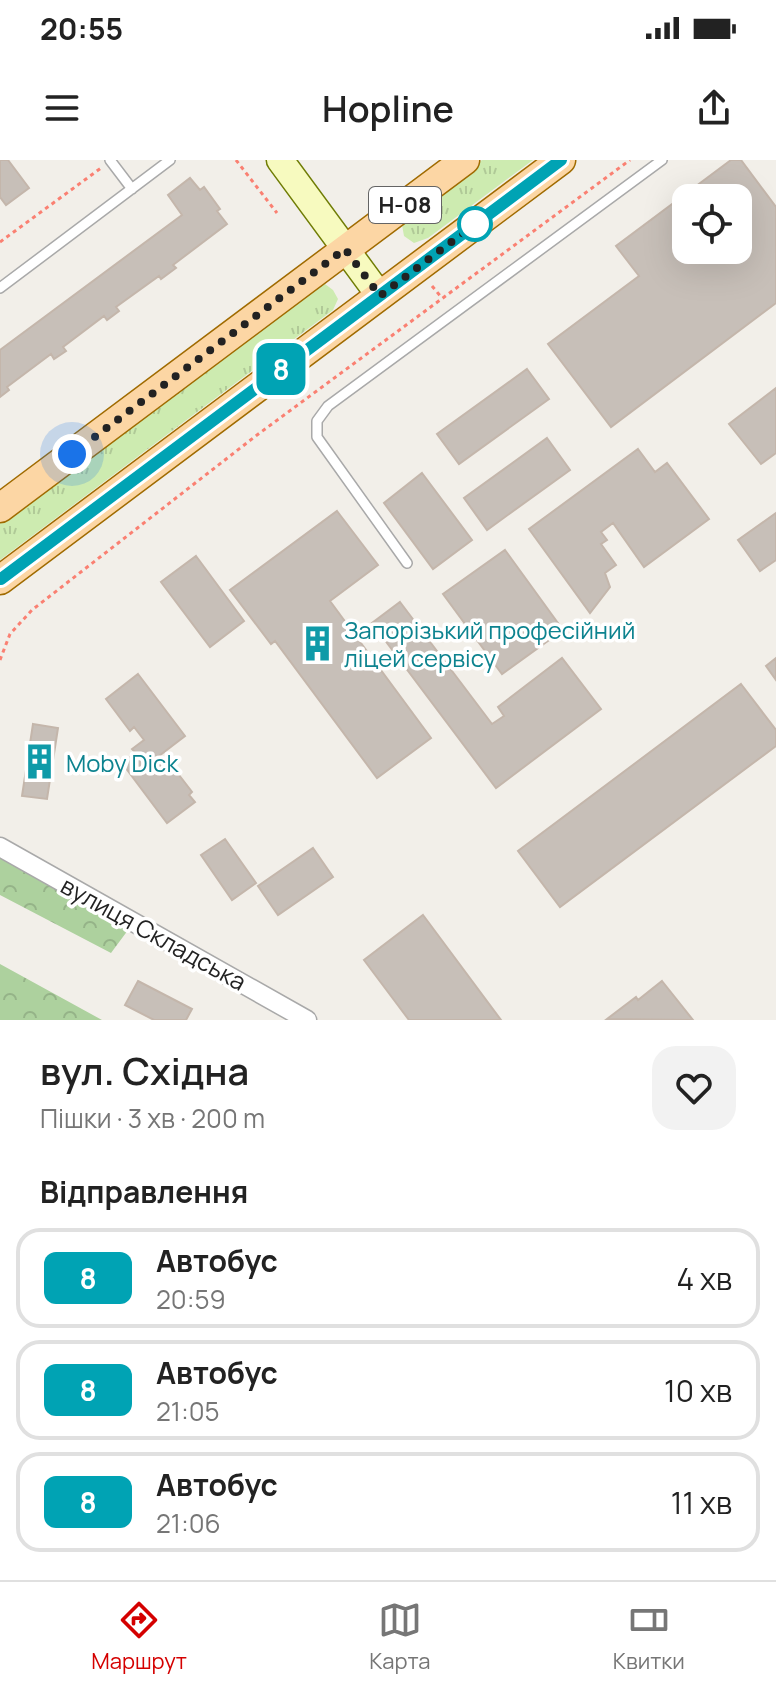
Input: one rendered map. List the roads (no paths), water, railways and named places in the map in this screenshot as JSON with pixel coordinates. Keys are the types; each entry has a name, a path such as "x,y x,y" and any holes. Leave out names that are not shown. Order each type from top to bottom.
{"main road":[{"name":"Н-08","path":"0,508 465,160"},
{"name":"Н-08","path":"0,580 561,160"}],"street":[{"path":"280,160 380,296"},
{"name":"вулиця Складська","path":"0,847 307,1020"}],"lane":[{"path":"110,160 132,189"},
{"path":"0,288 170,160"},
{"path":"407,563 317,437 317,421 328,406 662,160"}],"place":[{"name":"Запорізький професійний ліцей сервісу","path":"318,643"},
{"name":"Moby Dick","path":"40,762"}]}
